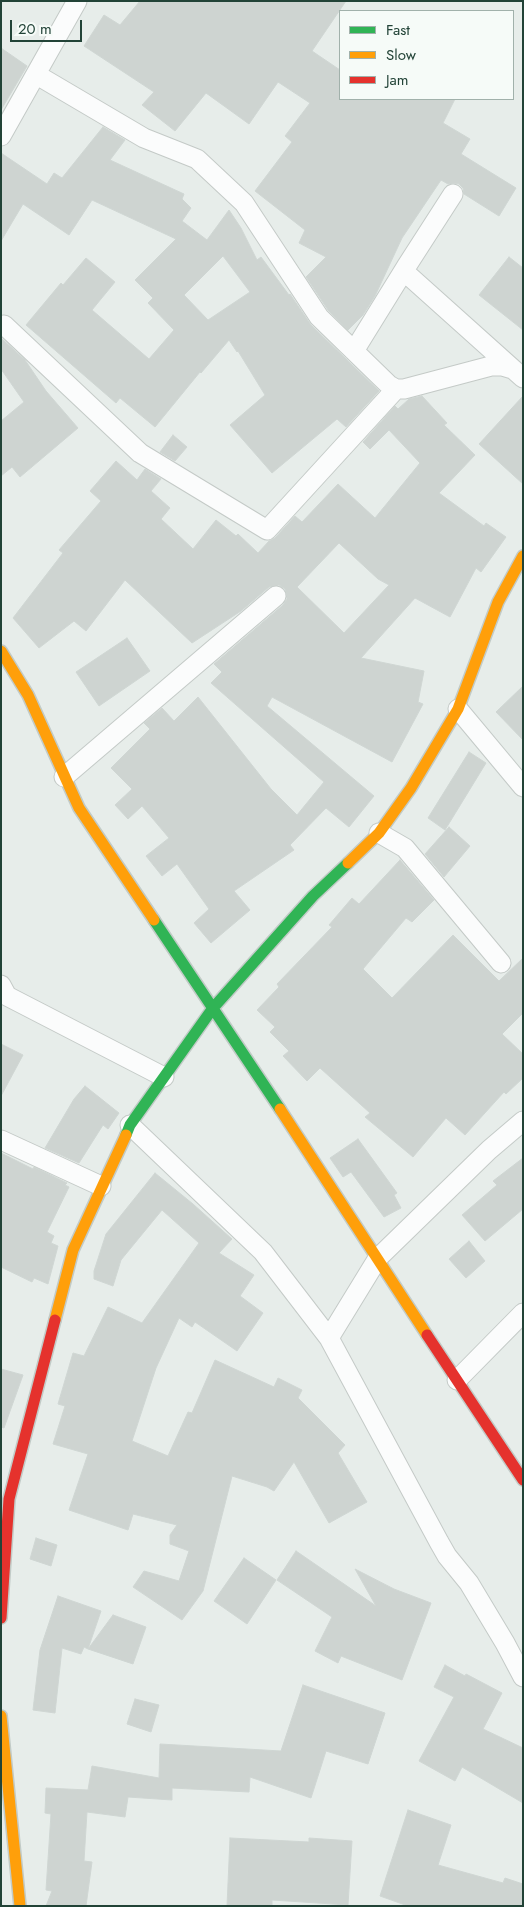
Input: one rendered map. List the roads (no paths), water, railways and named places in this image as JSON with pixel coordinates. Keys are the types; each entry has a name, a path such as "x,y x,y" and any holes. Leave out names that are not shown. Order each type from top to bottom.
{"street":[{"path":"1,136 77,1"},
{"path":"37,75 144,138 197,160 244,203 318,317 396,389 404,389 491,366 502,366 518,374"},
{"path":"354,351 452,194"},
{"path":"406,266 407,274 518,374"},
{"path":"4,324 140,452 267,530 396,389"},
{"path":"1,1618 5,1498 74,1250 101,1186 130,1125 213,1008 313,896 379,833 411,788 458,709 495,610 523,556"},
{"path":"64,777 276,596"},
{"path":"1,651 28,696 78,808 213,1008 523,1480"},
{"path":"458,709 523,787"},
{"path":"379,833 405,848 501,963"},
{"path":"1,986 7,996 164,1077"},
{"path":"329,1338 378,1258 489,1150 523,1121"},
{"path":"130,1125 263,1252 329,1338 447,1556 469,1583 523,1676"},
{"path":"1,1140 101,1186"},
{"path":"457,1380 523,1313"},
{"path":"1,1716 20,1906"}]}
